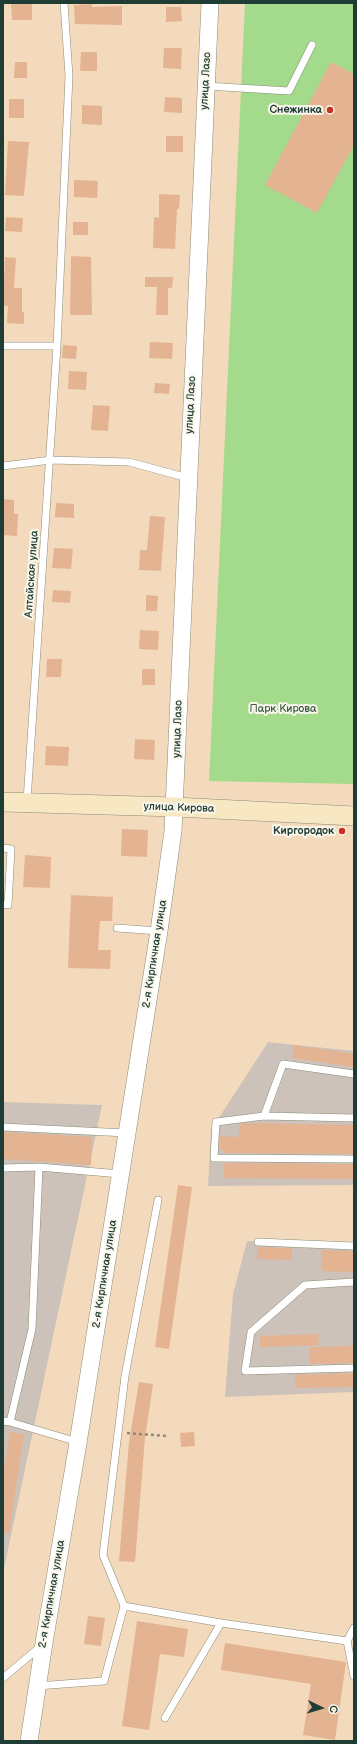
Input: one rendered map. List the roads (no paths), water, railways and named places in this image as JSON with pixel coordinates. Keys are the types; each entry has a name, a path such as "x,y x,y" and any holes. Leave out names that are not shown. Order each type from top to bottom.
{"main road":[{"name":"улица Кирова","path":"3,802 175,807 354,816"}],"street":[{"name":"улица Лазо","path":"175,807 188,478 210,3"},
{"name":"2-я Кирпичная улица","path":"29,1741 159,931 175,807"}],"lane":[{"name":"Алтайская улица","path":"27,803 51,460 57,346 69,76 64,3"},
{"path":"206,86 289,91 312,45"},
{"path":"3,346 57,346"},
{"path":"3,466 51,460 129,462 188,478"},
{"path":"3,848 11,849 8,905 3,904"},
{"path":"117,928 159,931"},
{"path":"264,1116 283,1064 354,1074"},
{"path":"354,1118 264,1116 216,1122 214,1158 354,1159"},
{"path":"3,1127 127,1133"},
{"path":"3,1168 39,1167 120,1174"},
{"path":"39,1167 32,1329 7,1421 78,1443"},
{"path":"37,1686 104,1681 124,1606 103,1555 125,1376 158,1200"},
{"path":"258,1242 354,1246"},
{"path":"354,1282 305,1285 251,1332 245,1371 354,1368"},
{"path":"124,1606 221,1623 347,1641"},
{"path":"165,1718 221,1623"},
{"path":"354,1628 347,1641 354,1676"},
{"path":"3,1678 44,1643"}],"place":[{"name":"Снежинка","path":"330,110"},
{"name":"Киргородок","path":"342,831"}],"park label":[{"name":"Парк Кирова","path":"283,709"}]}
